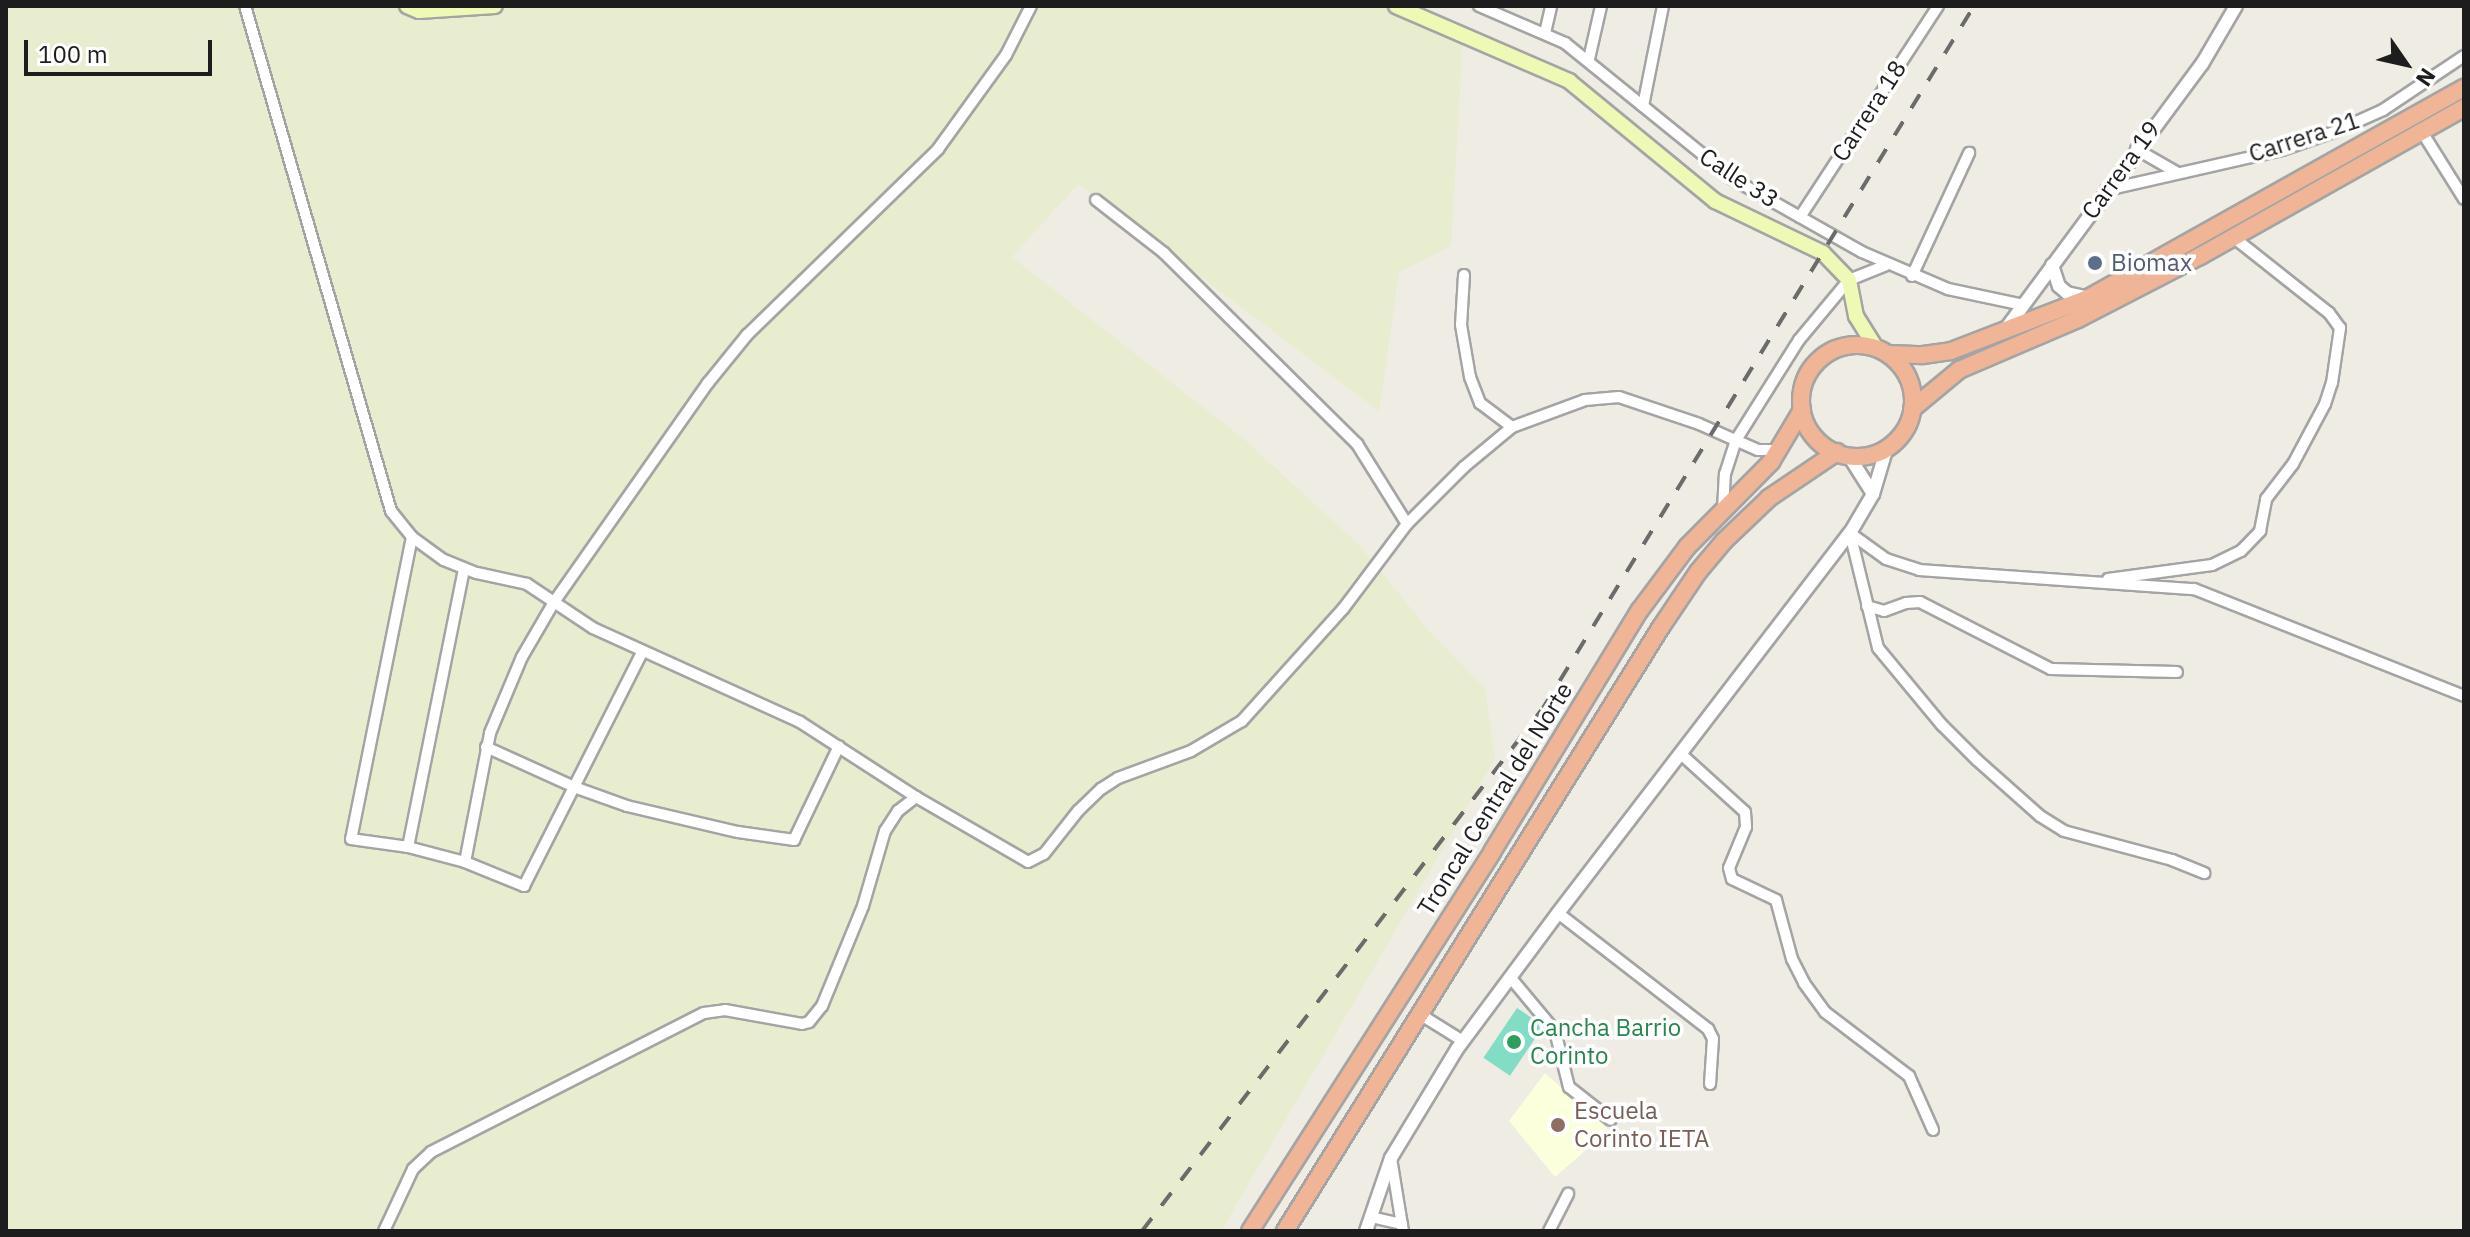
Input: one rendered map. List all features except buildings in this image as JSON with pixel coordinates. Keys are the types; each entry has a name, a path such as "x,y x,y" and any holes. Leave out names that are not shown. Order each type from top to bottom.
{"highway":[{"path":"1882,351 1907,374 1912,391 1912,409 1904,431 1887,447 1869,455 1843,454 1814,436 1802,410 1807,376 1821,358 1852,345 1882,351 1936,354 2003,332 2088,298 2464,88"},
{"path":"1912,409 1959,370 2078,319 2464,108"},
{"name":"Troncal Central del Norte","path":"1250,1231 1492,852 1647,598 1687,547 1757,479 1781,450 1802,410"},
{"name":"Troncal Central del Norte","path":"1285,1231 1698,572 1724,541 1769,498 1843,454"}],"main road":[{"path":"407,6 419,11 495,6"},
{"path":"1396,6 1569,81 1715,201 1823,253 1849,280 1856,316 1882,351"}],"street":[{"path":"245,6 391,511 412,537 444,560 464,569 527,584 593,628 800,722 916,797 1028,862 1038,859 1101,789 1118,778 1191,751 1250,714 1343,609 1407,524 1464,467 1512,427 1585,400 1619,397 1758,450 1781,450"},
{"path":"465,862 486,747 522,657 554,602 708,383 747,335 938,149 1006,55 1031,6"},
{"name":"Calle 33","path":"1479,6 1545,33 1589,59 1733,179 1886,265 1961,292 2023,305"},
{"path":"1545,33 1551,6"},
{"path":"1589,59 1601,6"},
{"path":"1643,106 1663,6"},
{"name":"Carrera 18","path":"1800,217 1938,6"},
{"name":"Carrera 19","path":"2003,332 2202,64 2236,6"},
{"name":"Carrera 21","path":"2106,190 2282,150 2334,132 2383,110 2464,56"},
{"path":"2422,132 2464,199"},
{"path":"2136,149 2176,172"},
{"path":"1912,276 1969,153"},
{"path":"1096,200 1164,253 1357,444 1407,524"},
{"path":"2095,582 2212,565 2241,551 2260,531 2266,499 2293,464 2325,404 2335,368 2340,328 2329,313 2233,237"},
{"path":"1723,510 1725,474 1736,440 1806,330 1849,280 1886,265"},
{"path":"2052,265 2059,286 2067,293 2088,298"},
{"path":"1464,275 1461,325 1470,377 1480,403 1512,427"},
{"path":"1366,1231 1391,1158 1463,1041 1850,533 1873,494 1887,447"},
{"path":"1843,454 1873,494"},
{"path":"1850,533 1886,559 1919,570 2194,589 2461,691"},
{"path":"1850,533 1878,648 1942,725 2040,816 2082,839 2172,860 2204,873"},
{"path":"412,537 351,839 408,847 465,862 524,886 642,652"},
{"path":"408,847 464,569"},
{"path":"1867,606 1889,610 1906,603 1920,602 2051,669 2177,672"},
{"path":"486,747 574,787 682,821 794,840 839,746"},
{"path":"1681,754 1745,812 1746,827 1729,868 1732,879 1766,893 1778,903 1792,959 1804,983 1825,1012 1909,1076 1933,1130"},
{"path":"384,1231 413,1169 431,1152 704,1013 725,1010 802,1024 809,1022 822,1006 863,906 885,831 898,811 916,797"},
{"path":"1558,913 1708,1029 1713,1039 1710,1084"},
{"path":"1510,977 1555,1031 1569,1087 1611,1120"},
{"path":"1421,1015 1463,1041"},
{"path":"1371,1217 1403,1228 1391,1158"},
{"path":"1549,1231 1568,1194"}],"shaded area":[{"path":"6,6 1420,6 1463,36 1451,246 1399,272 1379,411 1078,184 1012,257 1246,441 1360,546 1430,632 1485,689 1495,759 1221,1231 6,1231"},
{"name":"Escuela Corinto IETA","path":"1545,1073 1609,1130 1555,1177 1509,1121"}],"green space":[{"name":"Cancha Barrio Corinto","path":"1517,1008 1544,1026 1510,1076 1483,1058"}],"railway":[{"path":"1142,1231 1543,708 1974,6"}],"place":[{"name":"Biomax","path":"2095,263"},
{"name":"Cancha Barrio Corinto","path":"1514,1042"},
{"name":"Escuela Corinto IETA","path":"1558,1125"}]}
